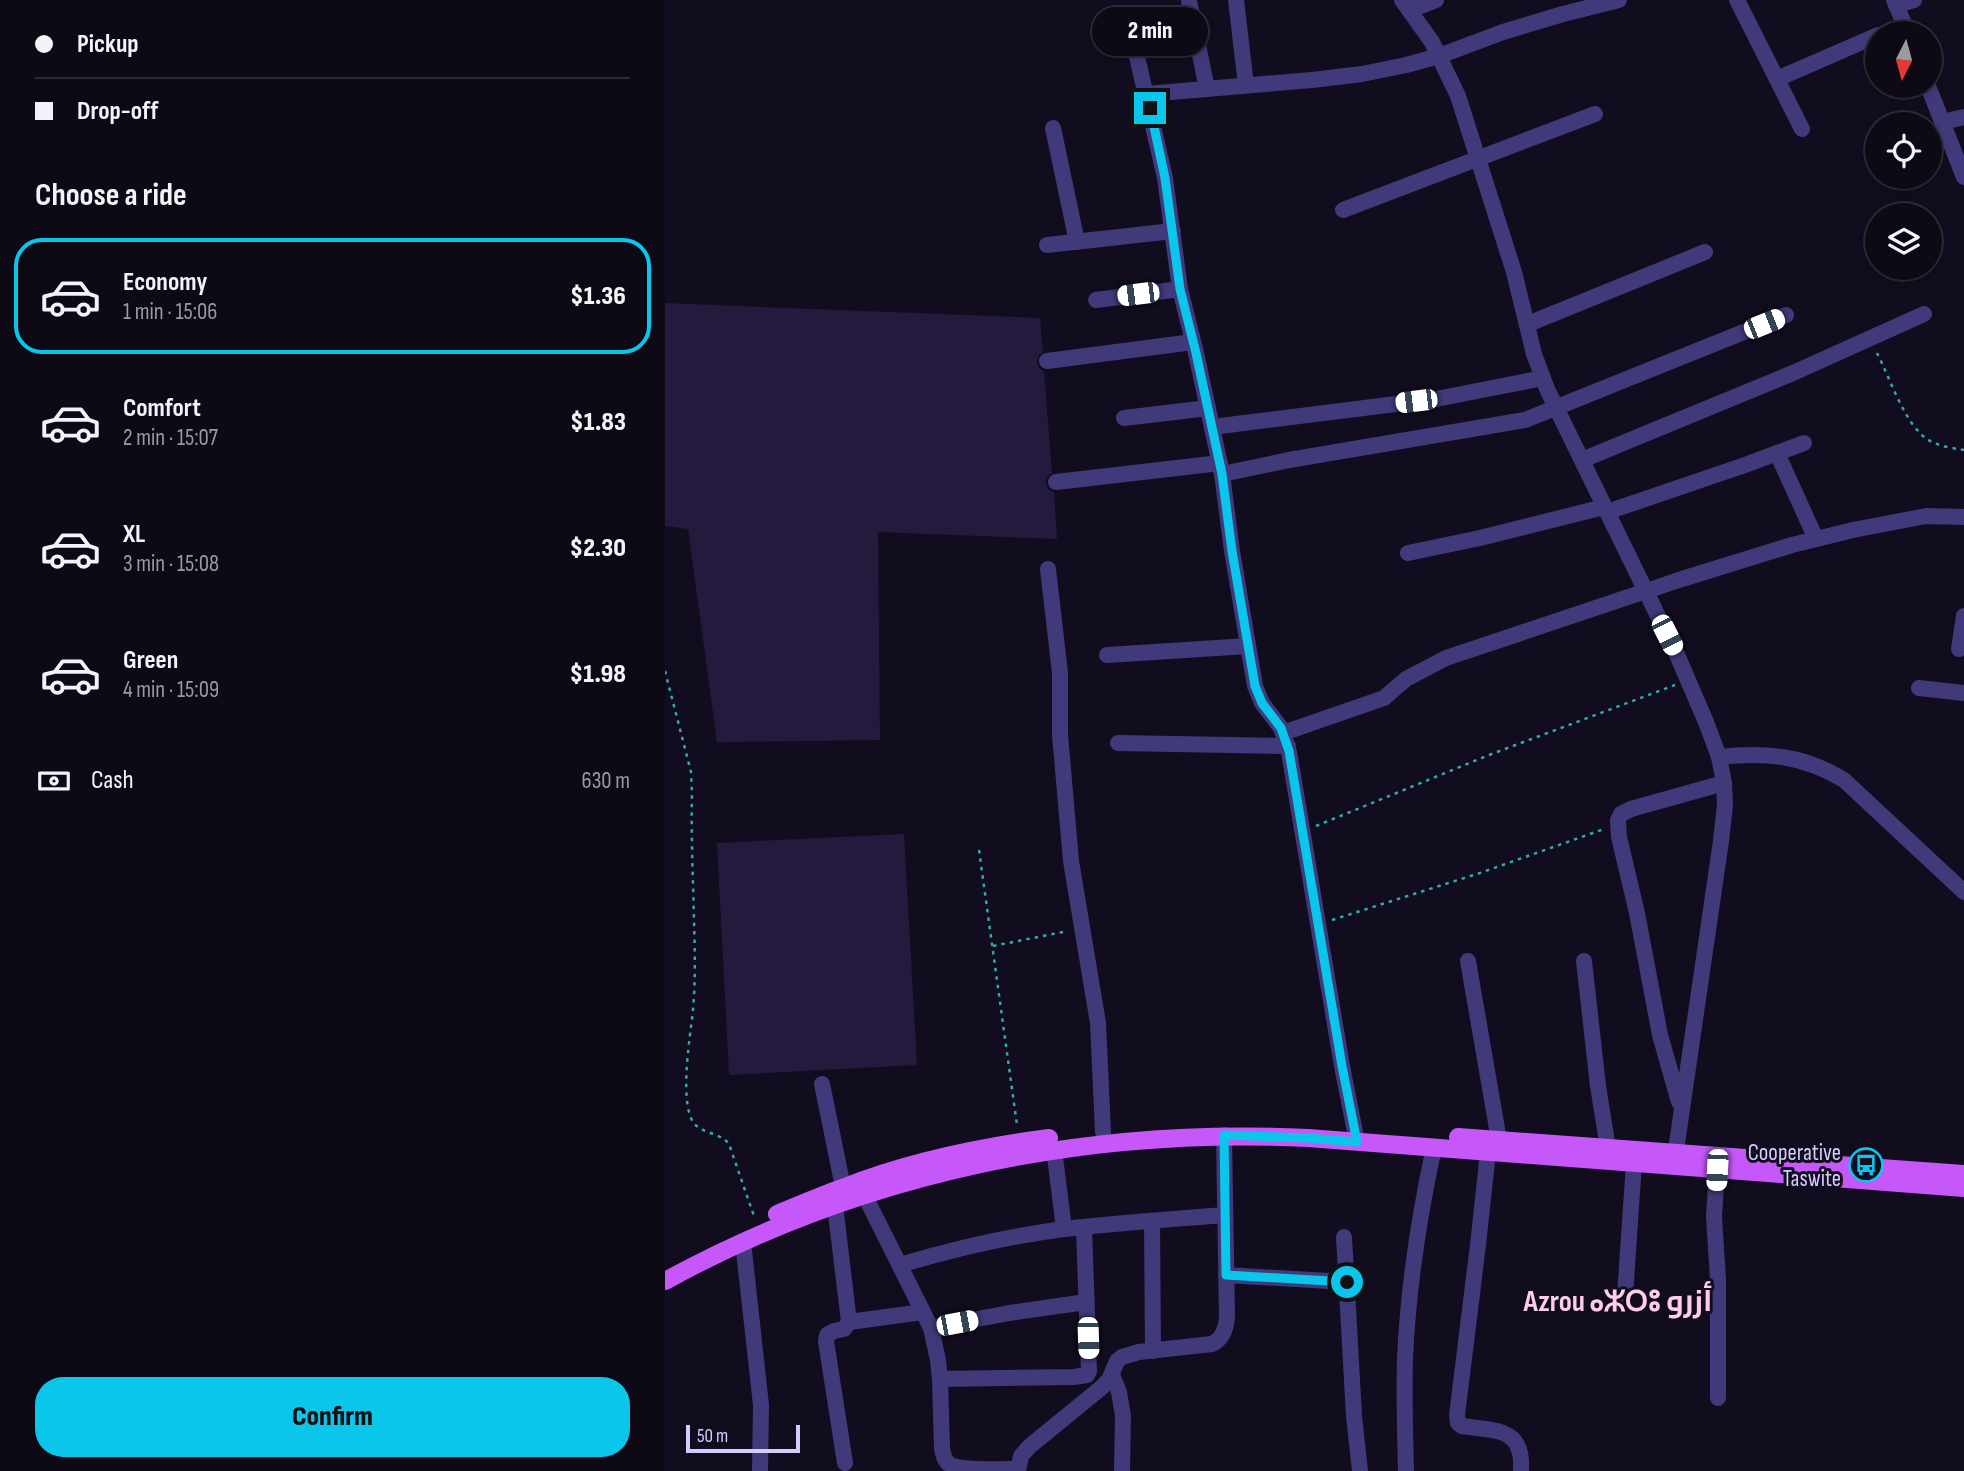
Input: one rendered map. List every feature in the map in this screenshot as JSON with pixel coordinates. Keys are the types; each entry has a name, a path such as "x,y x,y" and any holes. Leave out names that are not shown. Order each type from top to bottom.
{"main road":[{"path":"665,1269 757,1223 843,1187 923,1163 1019,1142 1173,1126 1220,1125 1494,1146 1634,1163 1675,1160 1964,1174"},
{"path":"665,1281 773,1228 864,1194 963,1166 1054,1149 1117,1142 1224,1135 1308,1138 1356,1136 1434,1147 1608,1148 1717,1170 1964,1188"}],"street":[{"path":"1236,0 1246,85"},
{"path":"1436,0 1406,5 1432,42 1458,96 1514,272 1534,354 1555,408 1688,680 1719,757 1725,805 1675,1160"},
{"path":"1147,94 1362,74 1439,56 1563,13 1619,0"},
{"path":"1737,0 1803,129"},
{"path":"1902,21 1895,2 1914,0"},
{"path":"1189,1 1207,89"},
{"path":"1129,22 1165,178 1180,289 1221,468 1255,686 1262,703 1285,739 1356,1136"},
{"path":"1777,79 1865,40"},
{"path":"1933,98 1964,177"},
{"path":"1343,210 1595,114"},
{"path":"1943,122 1964,117"},
{"path":"1053,128 1077,242"},
{"path":"1047,245 1173,231"},
{"path":"1528,324 1705,252"},
{"path":"1096,300 1180,289"},
{"path":"1582,460 1679,421 1924,314"},
{"path":"1056,482 1289,460 1515,423 1787,315"},
{"path":"1047,361 1193,342"},
{"path":"1212,427 1436,399 1543,378"},
{"path":"1124,418 1208,408"},
{"path":"1408,553 1605,510 1804,443"},
{"path":"1777,453 1816,539"},
{"path":"1118,743 1285,739 1384,698 1406,679 1446,658 1645,592 1740,561 1853,530 1926,516 1964,517"},
{"path":"1048,569 1059,673 1060,735 1071,861 1098,1023 1103,1132"},
{"path":"1959,649 1964,615"},
{"path":"1107,655 1248,646"},
{"path":"1919,688 1964,693"},
{"path":"1719,757 1746,754 1781,756 1825,768 1844,780 1964,892"},
{"path":"1681,1109 1660,1035 1618,820 1631,809 1724,783"},
{"path":"1468,961 1494,1146 1478,1245 1457,1415 1458,1423 1462,1426 1497,1432 1514,1439 1519,1445 1521,1471"},
{"path":"1584,961 1608,1148"},
{"path":"821,1084 843,1187"},
{"path":"864,1194 931,1328 940,1379 941,1448 946,1461 950,1468 1018,1470 1021,1457 1030,1446 1101,1388 1122,1357 1212,1344 1221,1338 1226,1328 1224,1135"},
{"path":"1406,1471 1405,1358 1410,1297 1434,1147"},
{"path":"1054,1149 1064,1229"},
{"path":"1625,1295 1634,1163"},
{"path":"1717,1170 1714,1216 1718,1398"},
{"path":"835,1205 849,1322 844,1329 827,1335 826,1341 845,1463"},
{"path":"901,1265 975,1245 1064,1229 1225,1215"},
{"path":"1152,1221 1153,1351"},
{"path":"940,1379 1085,1376 1089,1371 1084,1228"},
{"path":"1344,1237 1354,1416 1360,1471"},
{"path":"743,1242 761,1405 760,1471"},
{"path":"1226,1275 1347,1282"},
{"path":"931,1328 1086,1302"},
{"path":"849,1322 923,1312"},
{"path":"1112,1375 1119,1392 1123,1416 1122,1471"}],"path":[{"path":"1129,22 1189,1"},
{"path":"1869,339 1919,433 1937,444 1964,450"},
{"path":"665,671 691,772 695,967 693,1015 687,1055 688,1102 695,1125 720,1136 729,1144 757,1223"},
{"path":"1303,831 1489,755 1688,680"},
{"path":"1319,925 1618,825"},
{"path":"979,850 1019,1142"},
{"path":"993,946 1082,928"}],"building":[{"path":"665,303 1040,318 1043,352 1038,356 1037,362 1039,368 1044,371 1052,473 1047,477 1046,483 1048,489 1054,492 1057,539 878,532 880,740 717,742 688,529 665,526"},
{"path":"904,834 917,1065 729,1075 717,843"}],"place":[{"name":"Cooperative Taswite","path":"1866,1165"}],"district":[{"name":"Azrou ⴰⵣⵔⵓ أزرو","path":"1618,1301"}],"route":[{"path":"1150,108 1165,178 1180,289 1222,474 1255,686 1262,703 1281,728 1289,751 1357,1142 1224,1135 1226,1275 1347,1282"}]}
